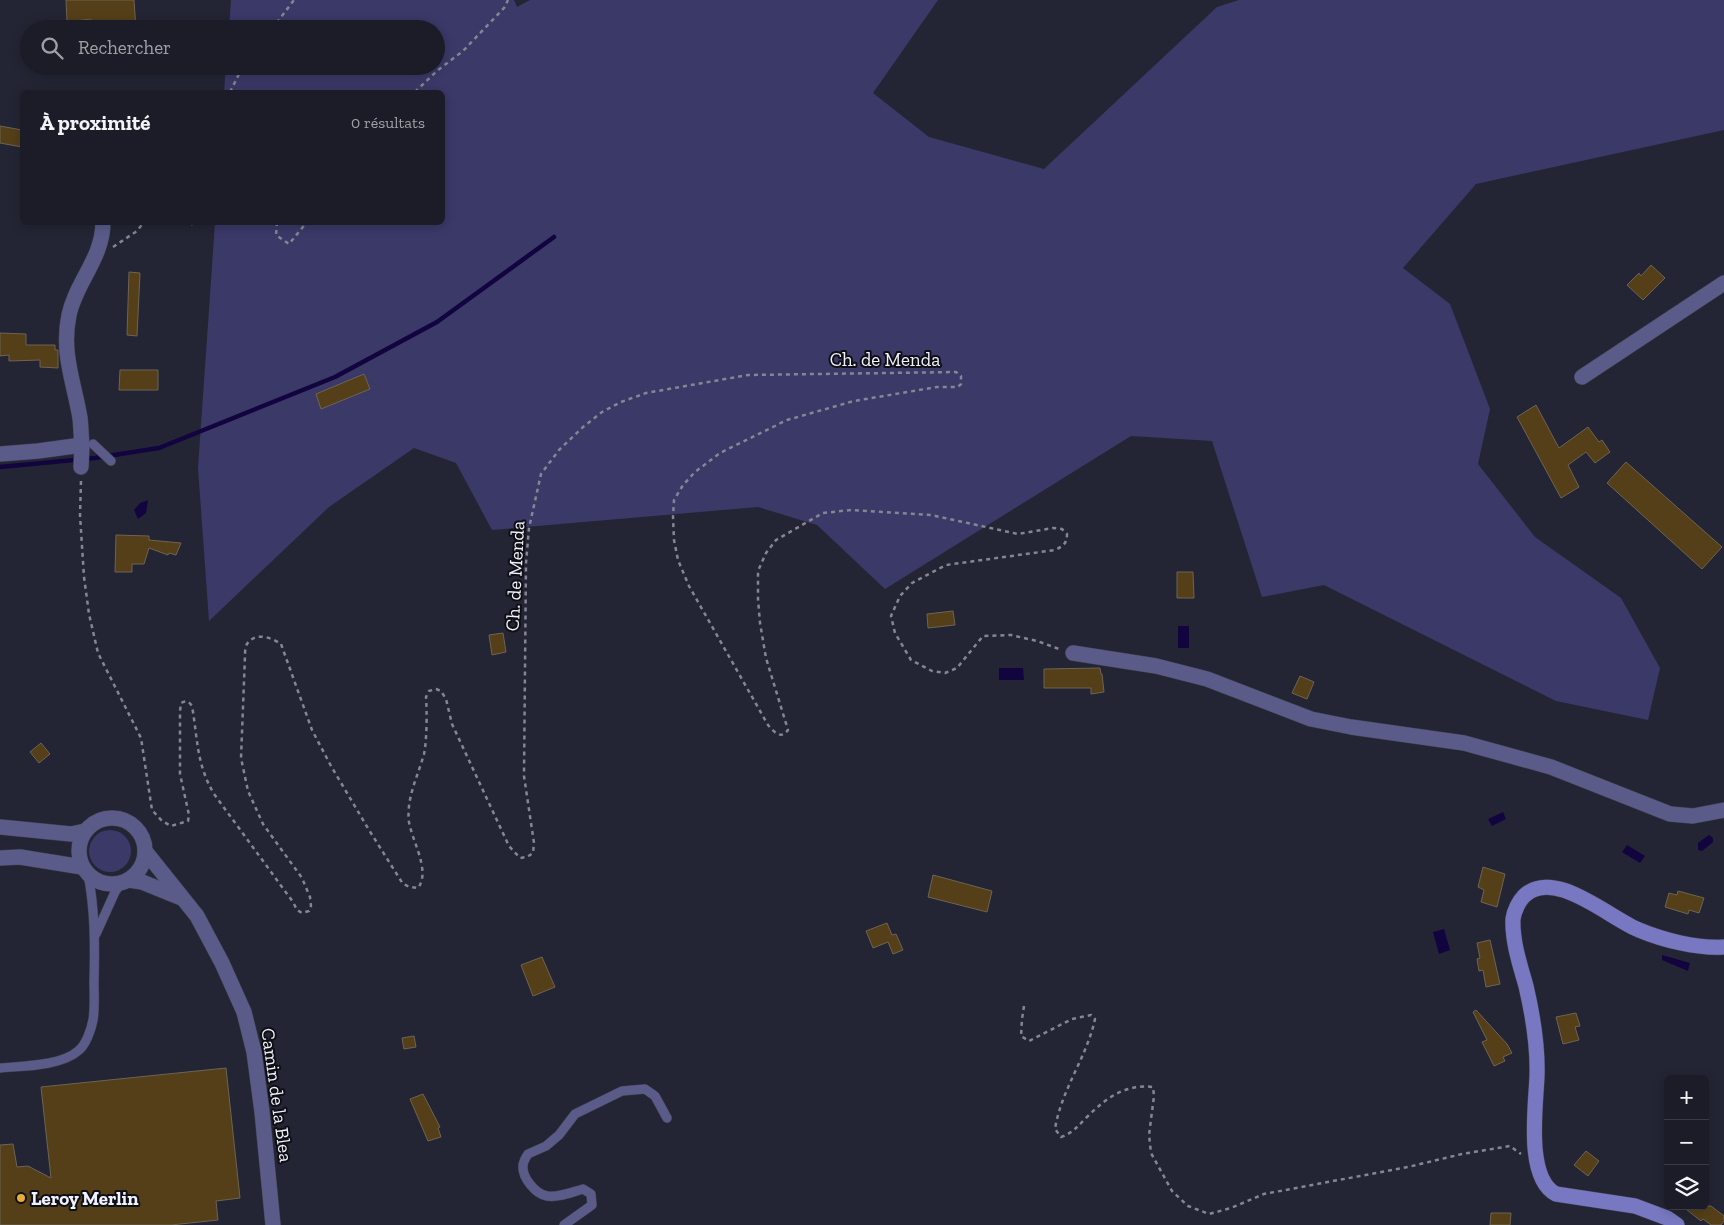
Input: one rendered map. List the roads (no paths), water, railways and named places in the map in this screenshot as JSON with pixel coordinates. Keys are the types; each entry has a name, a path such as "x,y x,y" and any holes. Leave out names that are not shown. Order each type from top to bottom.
{"street":[{"path":"0,454 89,450 67,362 66,330 69,314 100,245 103,225"},
{"path":"1582,377 1724,283"},
{"path":"1073,653 1156,666 1207,679 1311,719 1351,727 1464,743 1551,767 1670,814 1693,816 1724,810"},
{"path":"125,882 141,868 146,851 144,841 132,824 122,819 102,819 92,824 85,831 79,845 79,860 85,870 95,880 103,884 142,882 181,898"},
{"path":"0,827 71,834 85,831"},
{"name":"Camin de la Blea","path":"146,851 196,916 222,963 244,1012 254,1052 273,1225"},
{"path":"0,858 20,857 85,870"},
{"path":"1677,1225 1667,1218 1635,1206 1556,1194 1552,1192 1543,1179 1536,1153 1534,1126 1537,1076 1536,1039 1513,931 1513,917 1521,898 1531,889 1546,886 1568,891 1637,929 1661,938 1687,944 1724,947"}],"lane":[{"path":"89,450 111,461"},
{"path":"0,1068 62,1060 79,1051 88,1036 93,1020 95,937 93,902 85,870"},
{"path":"95,937 115,892 125,882"},
{"path":"564,1225 592,1205 591,1194 582,1189 560,1195 546,1196 534,1189 526,1178 523,1165 528,1154 546,1146 559,1135 574,1114 622,1090 645,1089 655,1096 667,1118"}],"waterway":[{"path":"0,467 95,458 159,448 335,377 437,322 554,237"}],"place":[{"name":"Leroy Merlin","path":"21,1198"}]}
